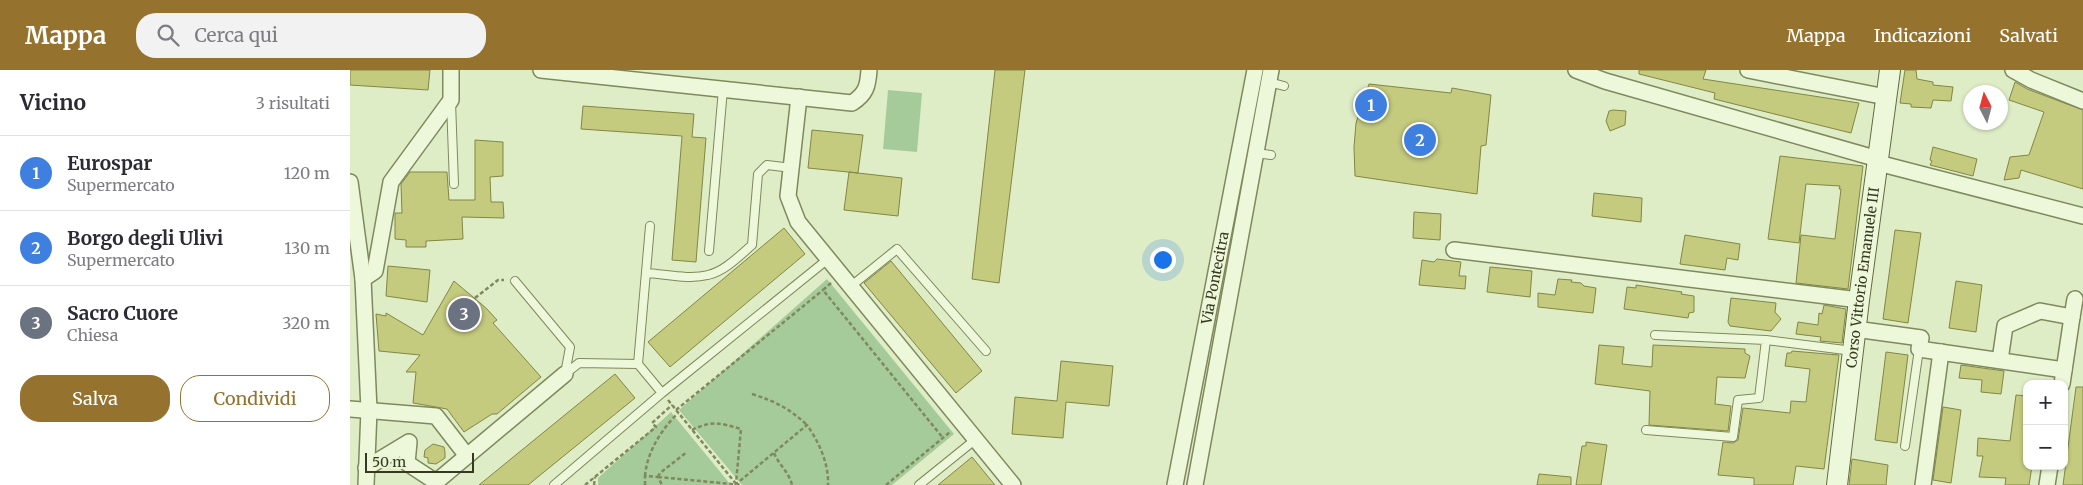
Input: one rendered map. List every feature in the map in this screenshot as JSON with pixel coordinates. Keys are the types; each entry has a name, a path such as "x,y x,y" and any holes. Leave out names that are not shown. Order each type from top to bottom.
{"street":[{"path":"363,279 376,271 391,182 451,100 451,70"},
{"path":"541,70 576,72 852,102 862,96 868,87 869,70"},
{"name":"Via Pontecitra","path":"1175,485 1255,70"},
{"path":"1576,70 1605,81 1878,161 2083,216"},
{"path":"1748,70 1886,97"},
{"name":"Corso Vittorio Emanuele III","path":"1837,485 1852,352 1890,70"},
{"path":"2013,70 2032,75 2083,101"},
{"name":"Via Pontecitra","path":"1195,485 1264,154 1270,76"},
{"path":"800,97 788,196 798,222 1013,485"},
{"path":"350,182 363,279 369,410 366,485"},
{"path":"1454,250 1859,300"},
{"path":"1855,329 1921,338 1919,349 2000,360 2063,377 2075,299"},
{"path":"2000,360 2005,326 2040,312 2072,317"},
{"path":"1923,485 1941,352"},
{"path":"366,468 409,442 407,463 436,482 565,374"},
{"path":"350,409 436,416 467,456"},
{"path":"2047,485 2049,470"}],"lane":[{"path":"1270,76 1284,86"},
{"path":"709,251 723,89"},
{"path":"451,100 454,184"},
{"path":"646,273 694,277 708,275 729,264 752,245 758,174 767,165 792,168"},
{"path":"650,226 638,364 662,393"},
{"path":"850,286 897,249 986,351"},
{"path":"554,485 662,393 828,259"},
{"path":"515,281 570,347 565,374"},
{"path":"1655,335 1766,340 1852,352"},
{"path":"1646,430 1733,437 1738,400 1759,398 1766,340"},
{"path":"1905,446 1919,349"},
{"path":"565,374 579,363 638,364"},
{"path":"919,485 976,439"}],"path":[{"path":"645,485 645,476 652,447 677,411 840,274"},
{"path":"475,298 498,280"},
{"path":"823,290 943,438"},
{"path":"662,393 736,485"},
{"path":"752,394 774,400 793,411 808,425 817,438 824,459 828,485"},
{"path":"586,485 656,427 652,423 672,405"},
{"path":"692,430 705,423 717,422 741,428 736,485"},
{"path":"886,485 962,422"},
{"path":"736,485 808,425"},
{"path":"658,477 687,452"},
{"path":"774,453 778,462 790,476 792,485"},
{"path":"645,476 742,485"},
{"path":"594,485 595,477"},
{"path":"658,477 662,485"}],"green space":[{"path":"888,90 922,93 917,152 883,149"},
{"path":"827,279 954,434 892,485 742,485 679,410"},
{"path":"671,412 731,485 598,485 598,478"}],"building":[{"path":"350,70 430,70 428,90 350,85"},
{"path":"995,70 1025,70 999,283 972,279"},
{"path":"1639,70 1706,70 1703,79 1859,103 1851,133 1714,99 1715,93 1639,74"},
{"path":"1905,70 1916,70 1917,79 1933,82 1933,85 1953,87 1951,101 1933,100 1931,108 1911,107 1911,104 1900,103"},
{"path":"2015,82 2027,89 2083,110 2083,189 2021,170 2019,178 2004,180 2010,157 2029,155 2044,112 2009,100"},
{"path":"1369,84 1451,93 1452,88 1491,95 1486,145 1481,146 1477,194 1355,176 1354,147 1356,123"},
{"path":"583,106 694,114 692,137 706,138 696,262 672,260 682,136 581,129"},
{"path":"1609,111 1626,111 1625,125 1610,131 1606,121"},
{"path":"812,130 863,135 858,173 808,168"},
{"path":"475,140 503,142 503,176 490,177 491,202 503,202 504,218 462,217 463,239 426,241 426,247 406,247 406,240 395,239 395,213 402,213 401,184 410,172 447,172 449,200 475,200"},
{"path":"1933,147 1977,159 1973,176 1930,165"},
{"path":"1780,156 1863,166 1848,289 1796,283 1801,235 1835,239 1840,186 1806,184 1799,243 1768,239"},
{"path":"849,172 902,178 898,216 844,210"},
{"path":"1594,193 1642,198 1641,222 1592,216"},
{"path":"1414,212 1441,214 1440,240 1413,238"},
{"path":"784,228 805,254 670,367 648,342"},
{"path":"1895,230 1921,233 1908,323 1883,319"},
{"path":"1685,235 1740,244 1738,260 1727,258 1725,270 1680,264"},
{"path":"1437,259 1461,262 1459,276 1466,276 1465,289 1419,285 1422,260 1434,262"},
{"path":"891,261 982,371 956,393 864,283"},
{"path":"388,266 430,270 427,302 386,296"},
{"path":"1490,267 1532,271 1530,297 1487,292"},
{"path":"1558,279 1572,280 1571,282 1596,288 1593,313 1538,307 1538,293 1555,295"},
{"path":"454,281 497,320 493,323 541,377 497,414 492,414 464,432 447,409 413,403 416,372 406,372 420,355 379,351 376,314 386,316 386,313 423,335"},
{"path":"1956,281 1982,285 1976,332 1949,328"},
{"path":"1636,285 1682,292 1681,294 1694,296 1694,312 1689,313 1688,318 1624,309 1627,287 1636,288"},
{"path":"1731,298 1776,303 1775,312 1781,319 1771,331 1730,326 1728,322"},
{"path":"1824,305 1846,309 1842,343 1820,341 1821,337 1796,334 1798,322 1818,325 1819,313 1822,314"},
{"path":"1599,345 1624,347 1622,364 1652,367 1653,345 1745,349 1745,353 1750,356 1745,378 1717,377 1715,404 1731,406 1728,431 1649,425 1650,391 1595,384"},
{"path":"1792,351 1839,355 1824,469 1796,466 1793,485 1754,485 1754,478 1718,475 1723,442 1733,443 1738,440 1743,408 1790,413 1791,401 1806,402 1810,369 1785,366 1787,353"},
{"path":"1886,352 1908,355 1897,443 1875,440"},
{"path":"1061,361 1113,366 1109,406 1066,402 1063,438 1012,434 1015,397 1057,401"},
{"path":"1961,365 2004,371 2001,394 1981,392 1982,380 1959,378"},
{"path":"615,374 635,398 528,485 479,485"},
{"path":"2076,387 2083,387 2083,485 2063,485 2065,470 2068,470 2068,447"},
{"path":"2016,395 2023,396 2023,470 2031,470 2029,485 2005,485 2006,478 1979,477 1983,456 1977,456 1978,438 2010,441"},
{"path":"1943,407 1961,410 1951,483 1933,480"},
{"path":"1586,442 1607,445 1601,485 1576,485 1582,446 1586,446"},
{"path":"433,444 444,447 445,452 445,458 436,464 428,463 428,458 424,457 425,450"},
{"path":"972,457 995,485 938,485"},
{"path":"1852,459 1888,465 1886,485 1849,485"},
{"path":"1539,474 1571,477 1571,485 1537,485"}],"place":[{"name":"Eurospar","path":"1371,105"},
{"name":"Borgo degli Ulivi","path":"1420,140"},
{"name":"Sacro Cuore","path":"464,314"}]}
